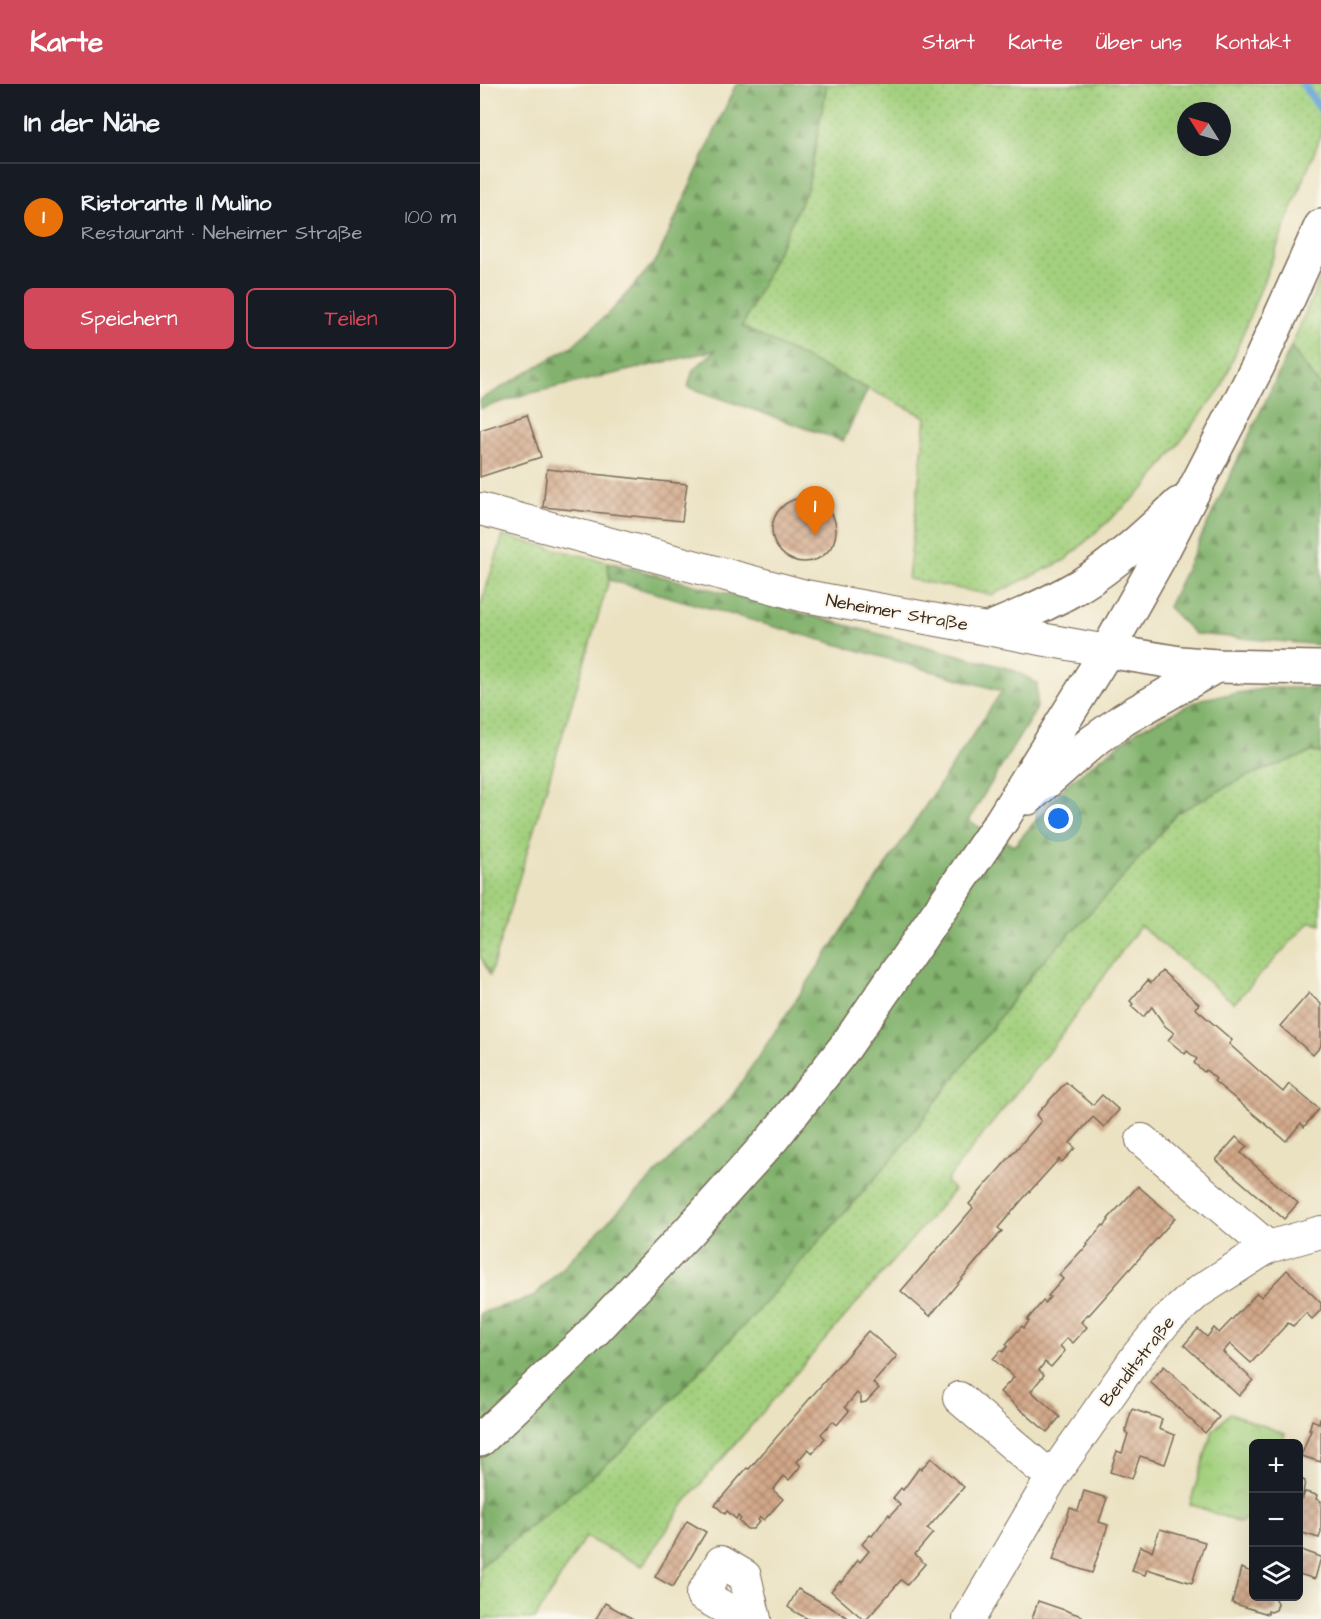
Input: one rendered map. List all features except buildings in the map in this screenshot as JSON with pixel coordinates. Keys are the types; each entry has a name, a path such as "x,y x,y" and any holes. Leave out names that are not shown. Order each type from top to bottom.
{"main road":[{"path":"480,1440 583,1343 688,1232 773,1138 846,1046 1002,820 1107,651 1197,486 1258,366 1321,226"},
{"path":"991,628 1019,617 1086,581 1125,552 1197,486"},
{"name":"Neheimer Straße","path":"1107,651 1180,663 1216,666 1321,668"},
{"path":"1002,820 1092,742 1124,719 1216,666"}],"street":[{"name":"Neheimer Straße","path":"480,509 805,596 991,628 1107,651"},
{"path":"1142,1140 1268,1246"},
{"name":"Benditstraße","path":"969,1619 1054,1474 1137,1356 1166,1321 1198,1292 1268,1246 1318,1224"},
{"path":"959,1398 1038,1466 1054,1474"},
{"path":"744,1619 702,1595 721,1562 745,1576 755,1619"}],"green space":[{"path":"736,84 827,84 808,187 742,327 868,389 843,441 688,387 693,370 716,350 523,395 480,409 480,400 572,346 614,308 657,259"},
{"path":"827,84 1321,84 1321,135 1222,387 1146,487 1065,560 992,595 908,579 926,417 742,327 808,187"},
{"path":"1321,276 1321,388 1291,347"},
{"path":"1291,347 1321,388 1321,645 1195,634 1168,607"},
{"path":"503,536 608,562 609,580 490,975 480,956 480,607"},
{"path":"608,562 1011,669 1037,683 1037,708 968,821 1014,846 1068,783 1138,730 1201,699 1267,688 1321,688 1321,753 1312,752 1245,777 1177,813 1121,880 1037,968 898,1152 750,1319 620,1453 480,1567 480,1313 533,1297 730,1099 1002,691 609,580"},
{"path":"1312,752 1321,753 1321,924 1310,921 1234,1003 1140,926 1061,1036 946,1181 954,1190 686,1501 642,1566 585,1537 535,1619 480,1619 480,1567 620,1453 750,1319 898,1152 1037,968 1121,880 1177,813 1245,777"},
{"path":"1230,1413 1285,1434 1283,1439 1249,1439 1249,1516 1240,1523 1190,1504 1212,1432"}],"waterway":[{"path":"1303,84 1321,110"}],"place":[{"name":"Ristorante Il Mulino","path":"815,536"}]}
